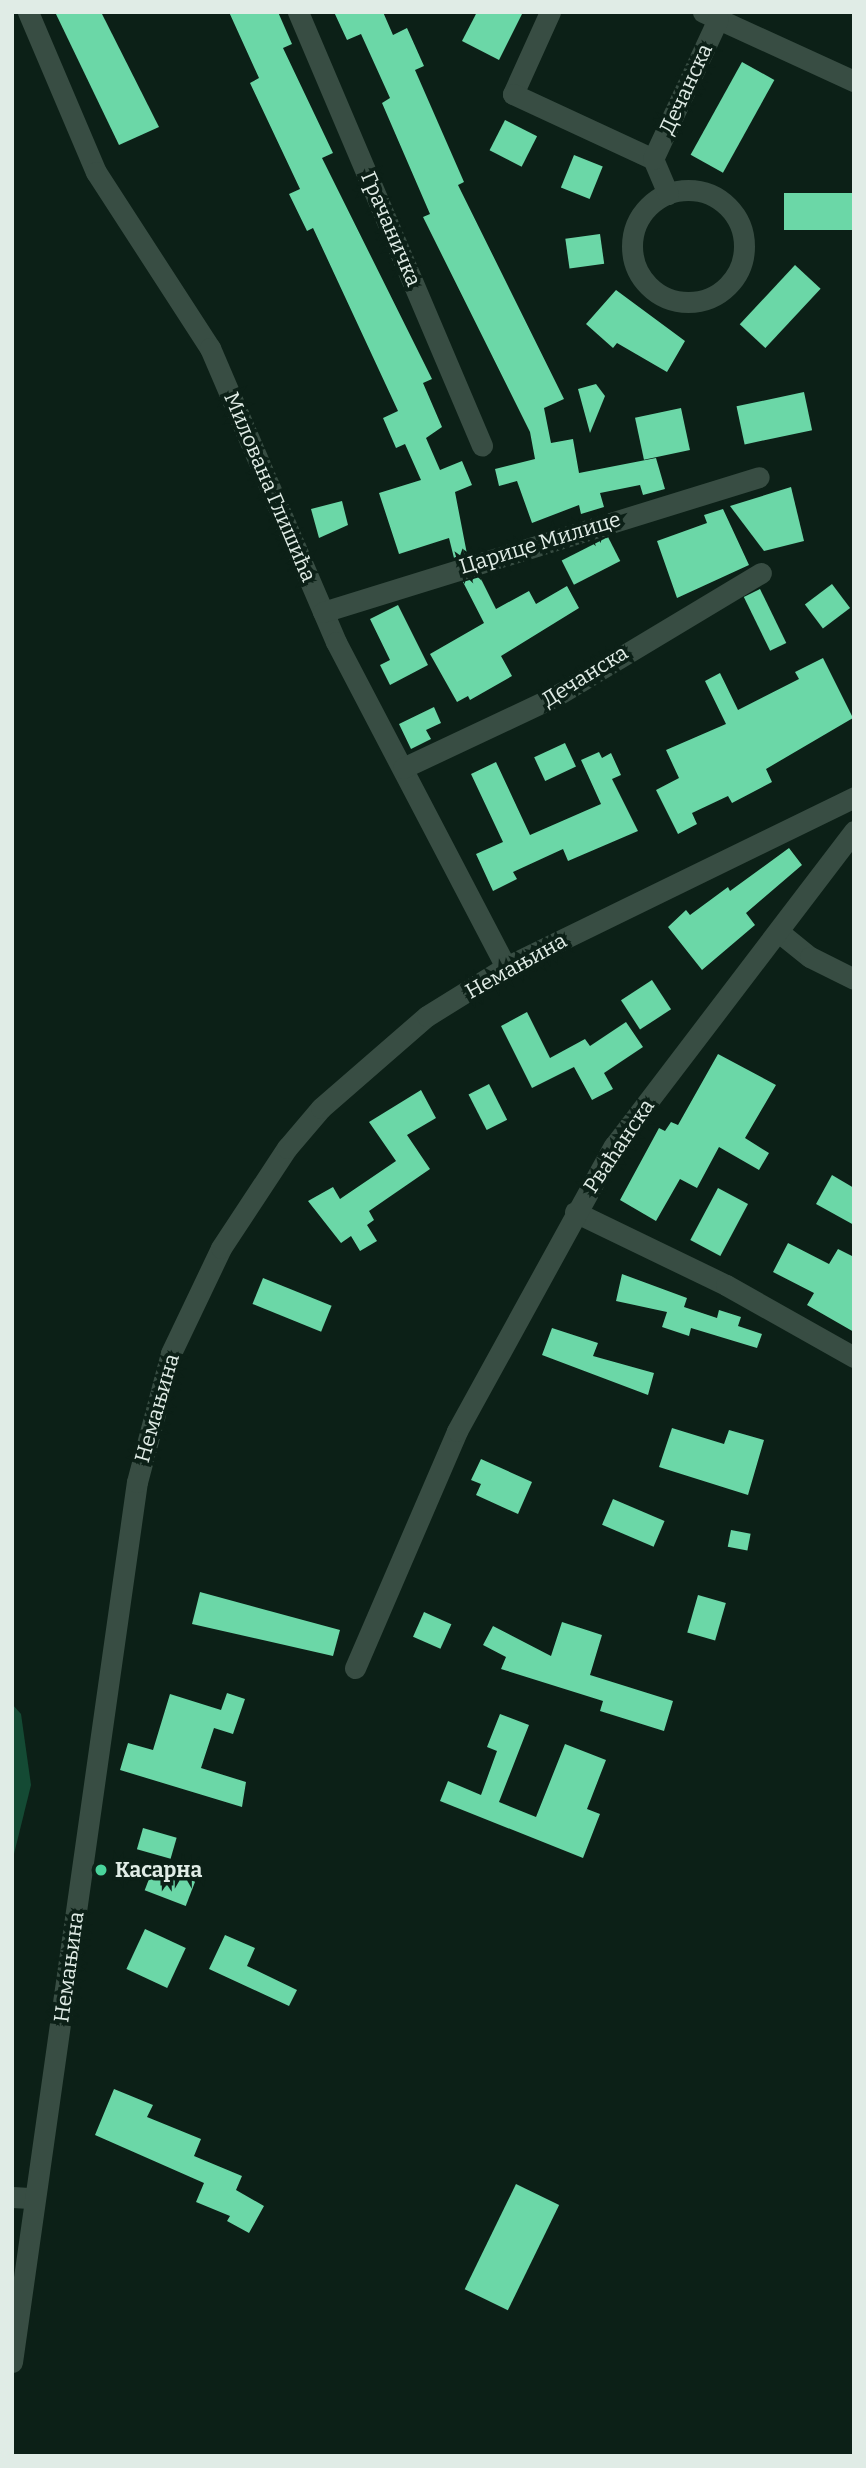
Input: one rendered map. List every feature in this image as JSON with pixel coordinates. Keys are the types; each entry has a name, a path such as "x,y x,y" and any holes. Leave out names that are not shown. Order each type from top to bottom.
{"street":[{"name":"Милована Глишића","path":"28,12 96,172 210,348 323,612 506,967"},
{"name":"Грачаничка","path":"298,12 482,446"},
{"name":"Дечанска","path":"550,12 513,94 653,159 668,194"},
{"name":"Дечанска","path":"653,159 711,15"},
{"path":"711,15 854,81"},
{"path":"694,191 718,199 740,226 744,243 734,276 708,298 691,302 657,293 636,266 634,231 653,202 668,194 694,191"},
{"name":"Царице Милице","path":"323,612 759,477"},
{"name":"Дечанска","path":"403,768 555,696 673,621 761,573"},
{"name":"Немањина","path":"12,2362 137,1482 171,1353 221,1248 287,1148 378,1054 506,967 853,799"},
{"name":"Рваћанска","path":"854,831 780,933 614,1146 575,1212 726,1285 854,1357"},
{"path":"780,933 810,957 854,979"},
{"path":"355,1668 457,1432 575,1212"},
{"path":"12,2197 34,2198"}],"green space":[{"path":"12,1704 21,1714 31,1785 12,1862"}],"building":[{"path":"55,12 101,12 159,127 119,145"},
{"path":"229,12 278,12 292,44 283,48 333,153 322,158 432,379 423,383 442,427 426,438 440,470 462,461 472,485 455,492 467,554 454,558 449,538 399,554 379,493 421,480 405,444 396,448 383,418 398,411 313,228 307,231 289,194 300,189 250,83 259,78"},
{"path":"334,12 383,12 393,35 407,28 424,66 415,70 464,182 458,185 564,399 544,408 551,443 573,439 579,473 656,458 665,489 643,495 640,485 600,493 604,507 581,514 579,505 532,523 517,481 499,486 495,469 535,459 530,432 423,217 430,214 382,103 390,98 361,34 347,40"},
{"path":"477,12 523,12 499,60 462,41"},
{"path":"742,62 774,80 723,173 691,155"},
{"path":"505,120 537,136 522,167 490,150"},
{"path":"574,155 603,167 590,199 561,187"},
{"path":"784,193 854,193 854,230 784,230"},
{"path":"600,234 604,264 570,269 565,239"},
{"path":"795,265 821,289 765,348 740,324"},
{"path":"616,290 685,341 667,372 617,343 613,348 586,324"},
{"path":"596,384 605,396 590,433 578,389"},
{"path":"804,392 812,430 745,444 737,406"},
{"path":"681,408 690,450 644,460 635,418"},
{"path":"791,487 804,541 764,551 730,506"},
{"path":"342,501 348,525 319,538 311,509"},
{"path":"723,509 749,565 677,598 657,541 707,523 704,515"},
{"path":"608,537 620,561 574,585 562,561"},
{"path":"480,577 496,609 529,591 536,604 567,586 579,608 501,656 512,676 470,700 468,696 457,702 430,654 484,623 463,582"},
{"path":"832,584 850,608 823,628 805,604"},
{"path":"760,589 786,643 770,651 744,597"},
{"path":"398,605 428,665 390,685 380,665 390,660 370,619"},
{"path":"823,658 853,718 766,769 772,782 732,803 728,796 692,813 697,824 678,834 656,790 679,778 666,750 726,724 705,681 720,673 738,710 799,679 795,672"},
{"path":"434,707 441,723 426,730 431,739 411,749 399,724"},
{"path":"565,743 576,767 545,781 534,757"},
{"path":"599,752 602,758 611,753 621,775 612,779 638,831 568,861 563,849 513,872 517,879 493,891 476,854 503,842 471,774 496,762 530,835 601,804 581,760"},
{"path":"789,848 802,865 746,913 755,925 702,970 668,927 686,910 690,915 728,887 730,891"},
{"path":"652,980 671,1009 640,1030 621,1000"},
{"path":"527,1012 550,1058 585,1039 590,1046 626,1022 643,1047 604,1073 613,1089 592,1100 574,1067 532,1088 501,1026"},
{"path":"718,1054 776,1085 745,1138 769,1153 759,1170 719,1147 697,1188 680,1179 656,1221 620,1200 659,1128 665,1131 671,1122 678,1125"},
{"path":"489,1084 507,1120 487,1130 469,1094"},
{"path":"421,1090 436,1118 407,1135 430,1169 369,1211 374,1220 367,1225 377,1241 360,1251 351,1236 341,1243 308,1201 333,1187 340,1199 396,1161 369,1122"},
{"path":"832,1175 854,1188 854,1225 816,1204"},
{"path":"718,1188 748,1204 720,1256 690,1240"},
{"path":"788,1243 829,1264 838,1249 854,1257 854,1332 807,1305 814,1293 773,1272"},
{"path":"622,1274 687,1298 684,1307 717,1318 719,1310 741,1317 738,1326 762,1334 757,1348 691,1328 689,1336 662,1327 667,1312 616,1301"},
{"path":"263,1278 332,1306 321,1332 253,1304"},
{"path":"552,1328 598,1343 593,1356 654,1373 648,1395 542,1355"},
{"path":"672,1428 724,1444 729,1430 764,1440 748,1495 659,1467"},
{"path":"481,1459 532,1482 518,1514 476,1495 481,1484 471,1480"},
{"path":"613,1499 665,1521 654,1547 602,1525"},
{"path":"731,1530 751,1534 747,1551 728,1547"},
{"path":"200,1592 340,1630 333,1656 192,1624"},
{"path":"698,1595 726,1603 715,1640 687,1632"},
{"path":"424,1612 451,1624 440,1649 413,1637"},
{"path":"562,1622 602,1635 590,1675 673,1701 664,1731 600,1711 603,1701 501,1669 506,1657 483,1645 493,1626 551,1656"},
{"path":"227,1693 245,1699 233,1734 214,1728 201,1768 246,1782 242,1807 120,1770 128,1743 153,1750 170,1694 221,1710"},
{"path":"500,1714 529,1725 499,1802 536,1817 565,1744 606,1760 587,1809 600,1814 583,1858 440,1801 448,1781 481,1795 497,1751 487,1747"},
{"path":"143,1828 177,1838 171,1859 137,1849"},
{"path":"154,1866 195,1882 186,1906 145,1890"},
{"path":"145,1929 186,1948 167,1988 126,1969"},
{"path":"225,1935 255,1948 247,1966 297,1990 289,2006 209,1969"},
{"path":"114,2089 153,2105 147,2117 201,2139 194,2156 242,2176 236,2190 264,2206 249,2233 227,2221 230,2216 196,2202 204,2183 95,2135"},
{"path":"516,2184 559,2205 508,2310 465,2289"}],"place":[{"name":"Касарна","path":"101,1870"}]}
